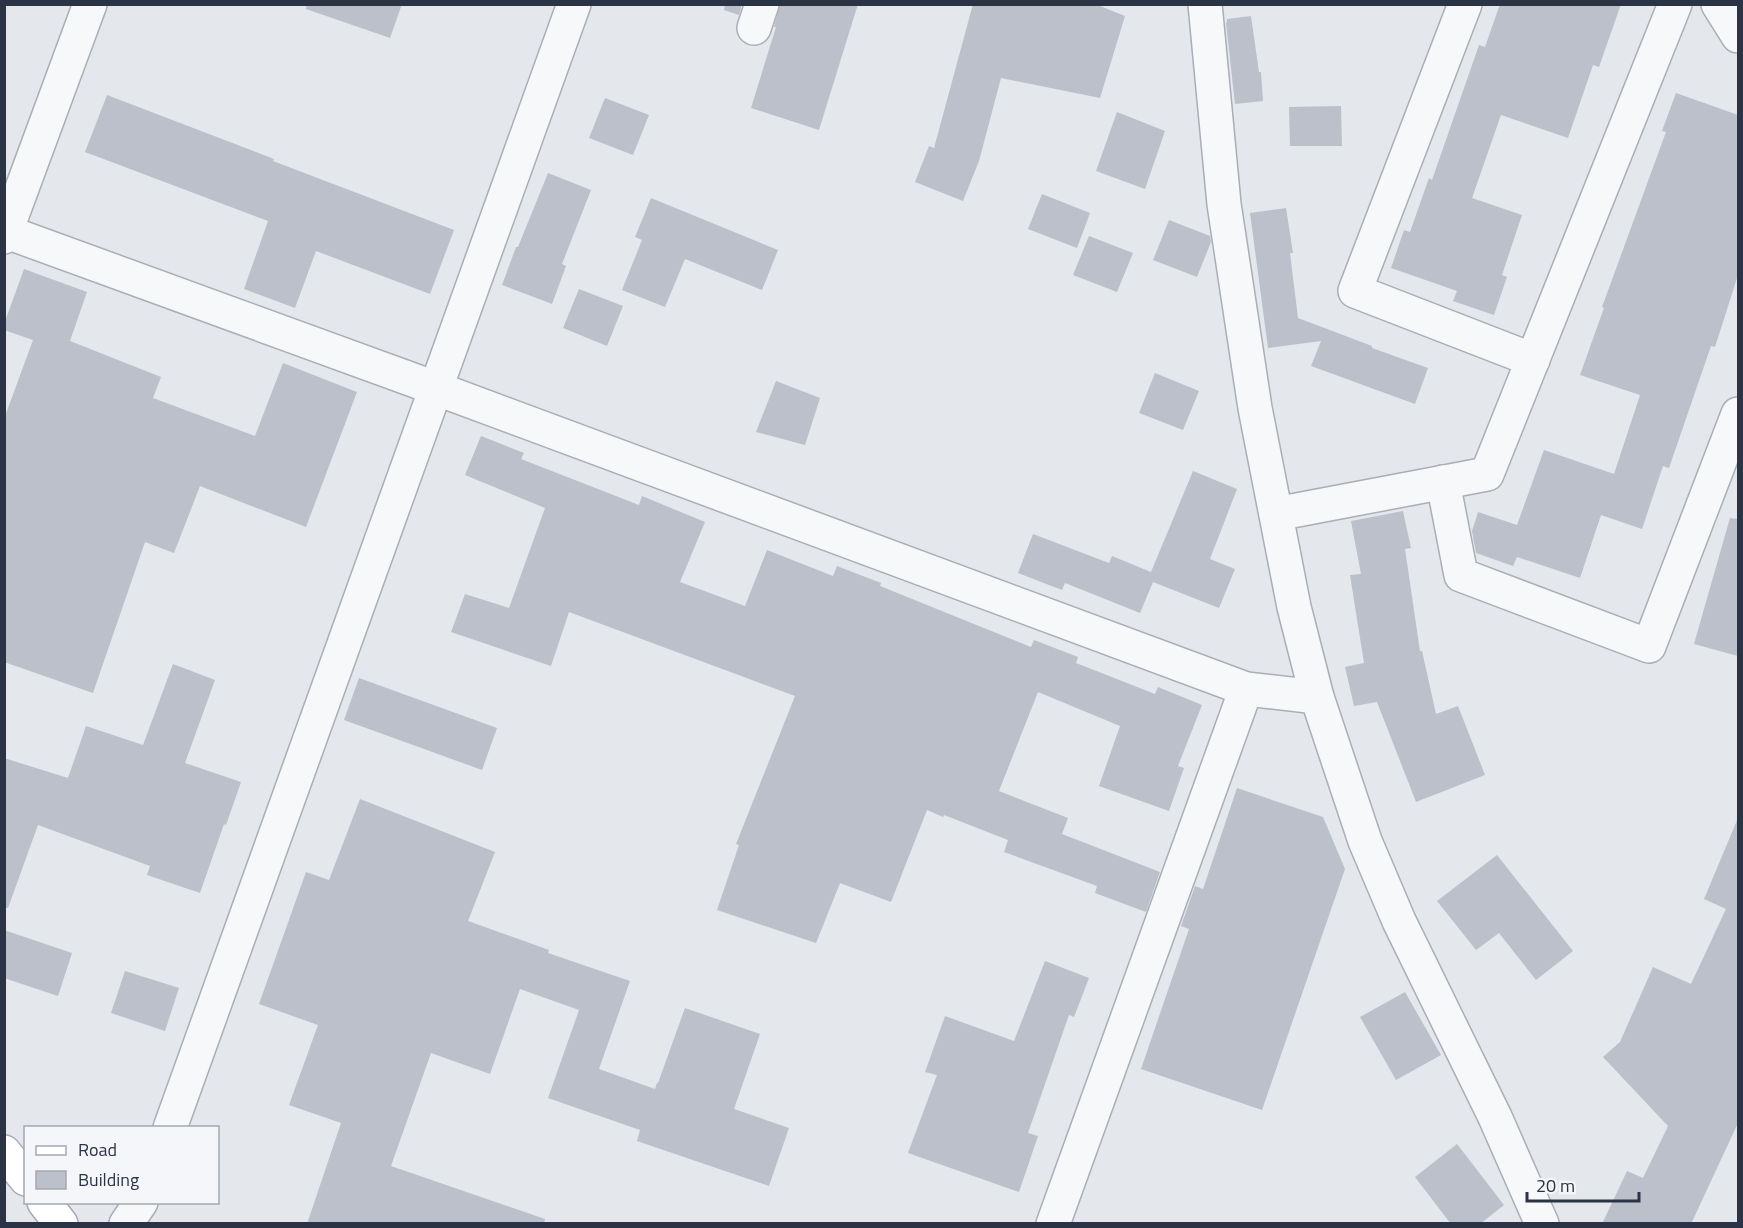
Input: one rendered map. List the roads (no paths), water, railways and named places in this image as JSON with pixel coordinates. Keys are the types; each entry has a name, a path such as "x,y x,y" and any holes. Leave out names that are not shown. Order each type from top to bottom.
{"main road":[{"path":"4,1152 24,1177"},
{"path":"45,1204 61,1224"}],"street":[{"path":"90,4 5,233 435,388 1246,688 1317,697"},
{"path":"171,1126 574,4"},
{"path":"1205,4 1224,204 1255,408 1294,607 1317,697 1365,841 1399,921 1495,1117 1542,1224"},
{"path":"1465,4 1355,291 1533,360"},
{"path":"1276,514 1487,474 1675,4"},
{"path":"1718,4 1738,36"},
{"path":"1443,482 1461,575 1648,646 1738,414"},
{"path":"1053,1224 1246,688"},
{"path":"126,1224 140,1204"}]}
